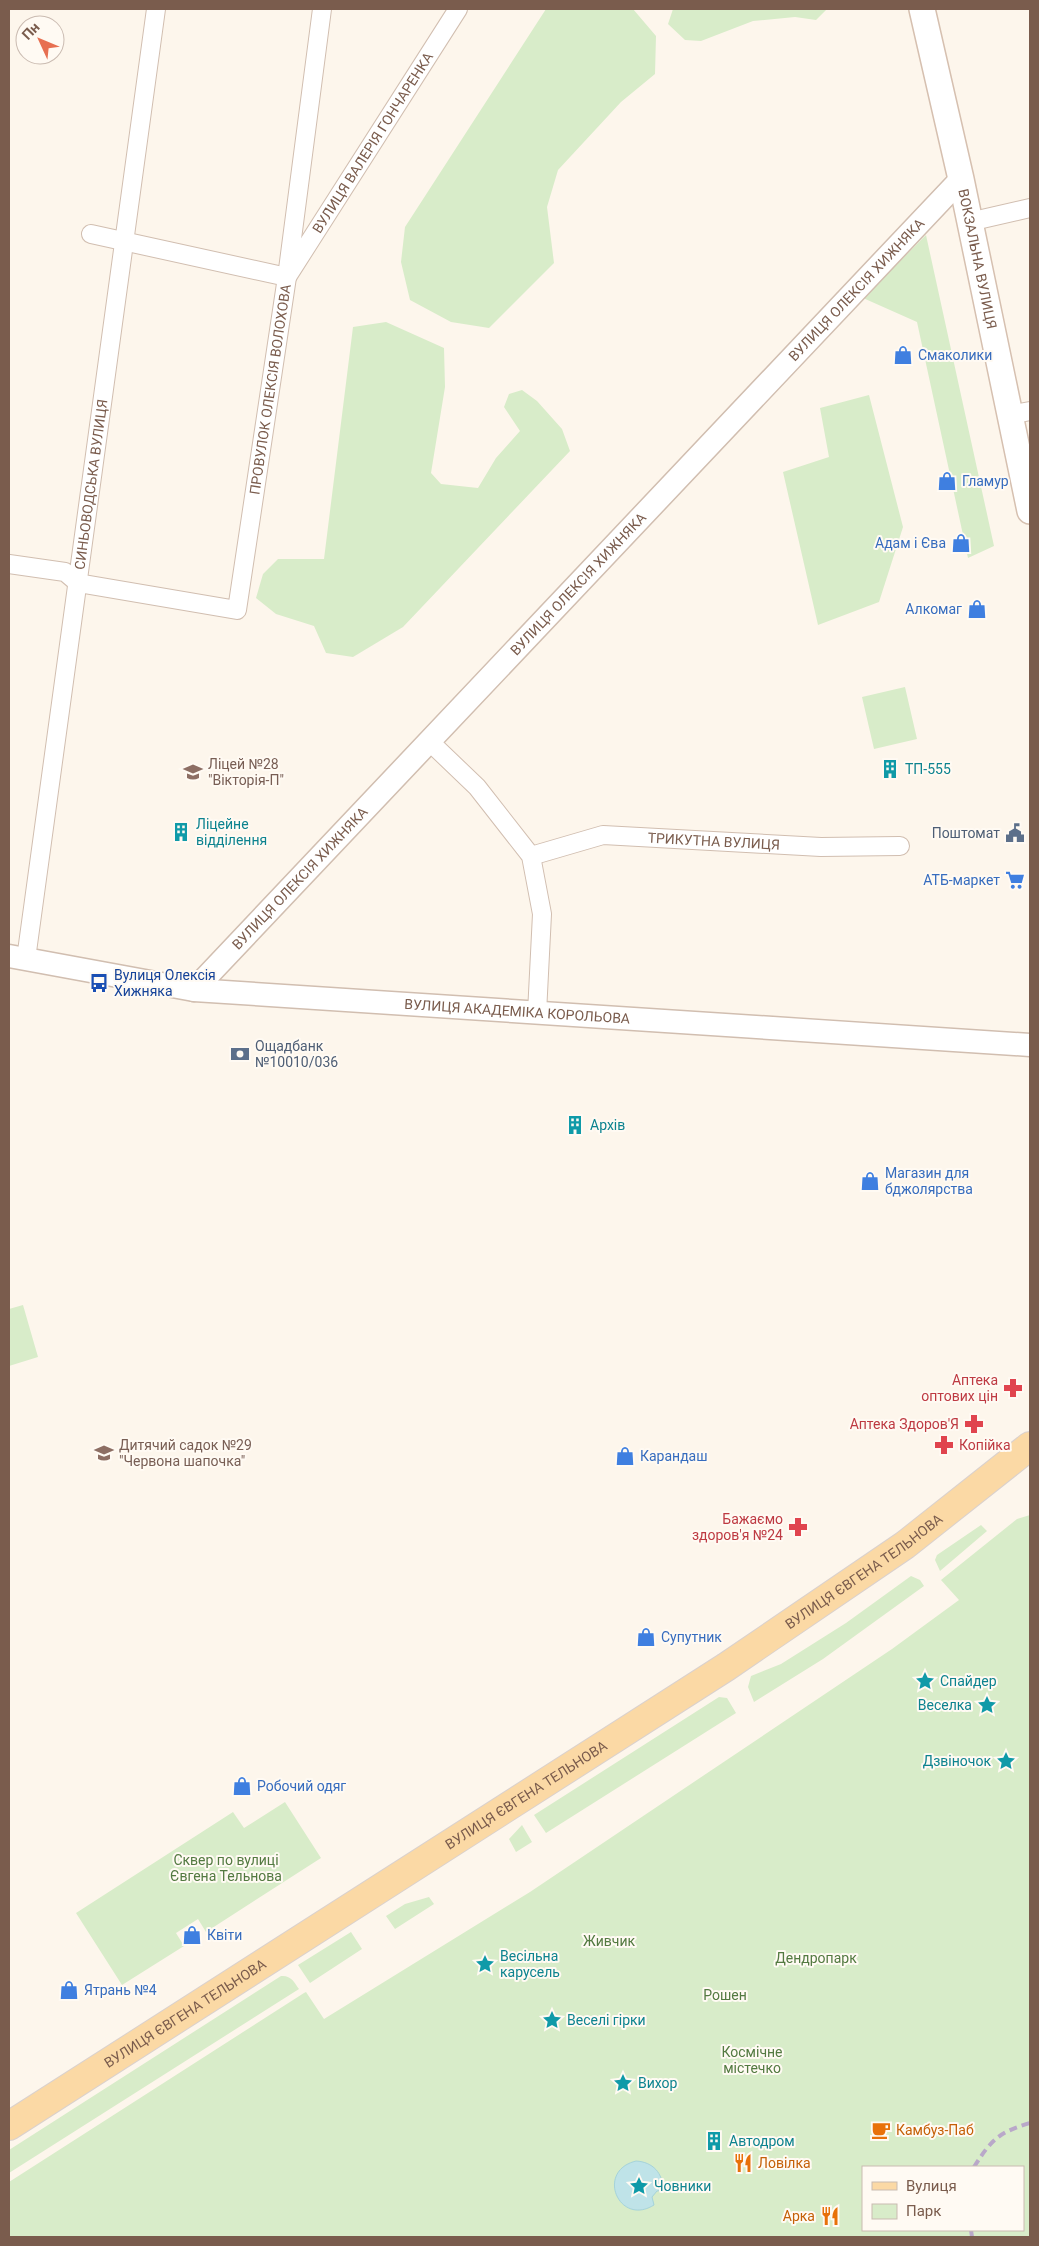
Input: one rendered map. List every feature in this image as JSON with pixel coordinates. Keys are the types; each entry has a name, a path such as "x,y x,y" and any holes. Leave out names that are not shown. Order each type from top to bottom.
{"main road":[{"name":"ВОКЗАЛЬНА ВУЛИЦЯ","path":"922,9 969,222 1020,413 1030,511"},
{"name":"ВУЛИЦЯ ЄВГЕНА ТЕЛЬНОВА","path":"9,2126 726,1667 905,1545 1030,1446"}],"street":[{"name":"СИНЬОВОДСЬКА ВУЛИЦЯ","path":"17,958 78,583 156,9"},
{"name":"ПРОВУЛОК ОЛЕКСІЯ ВОЛОХОВА","path":"78,583 237,610 287,277 322,9"},
{"name":"ВУЛИЦЯ ВАЛЕРІЯ ГОНЧАРЕНКА","path":"287,277 458,9"},
{"name":"ВУЛИЦЯ ОЛЕКСІЯ ХИЖНЯКА","path":"194,990 961,179"},
{"path":"969,222 1030,208"},
{"path":"91,234 287,277"},
{"path":"9,564 65,572 78,583"},
{"path":"429,741 478,787 532,856 542,914 537,1013"},
{"name":"ТРИКУТНА ВУЛИЦЯ","path":"532,856 603,835 821,847 900,846"},
{"name":"ВУЛИЦЯ АКАДЕМІКА КОРОЛЬОВА","path":"17,958 194,990 1030,1045"}],"green space":[{"path":"546,9 633,9 656,36 655,74 621,102 558,170 547,207 554,263 489,328 451,322 410,300 401,262 405,227"},
{"path":"673,9 827,9 816,20 795,17 753,21 701,41 685,40 668,24"},
{"path":"926,235 994,546 968,558 917,322 863,298"},
{"path":"386,322 444,348 445,387 431,473 441,484 478,488 496,458 520,431 504,407 509,394 522,390 537,401 562,429 570,451 403,627 353,657 326,653 314,626 276,614 256,598 263,574 278,559 324,559 353,327"},
{"path":"869,395 903,527 879,602 818,625 783,472 829,457 820,408"},
{"path":"905,687 917,739 874,749 862,697"},
{"path":"23,1305 38,1357 9,1366 9,1309"},
{"name":"Дендропарк","path":"1030,1515 1030,2237 9,2237 9,2182 304,1993 306,1992 324,2019 530,1892 892,1649 959,1600 941,1580 1017,1519"},
{"path":"981,1525 987,1531 940,1571 935,1560 937,1555"},
{"path":"911,1576 920,1580 924,1586 823,1659 754,1702 748,1687 751,1676 781,1664 846,1623"},
{"path":"719,1697 727,1698 736,1713 546,1833 534,1815"},
{"name":"Сквер по вулиці Євгена Тельнова","path":"285,1802 321,1858 206,1932 198,1919 176,1933 184,1946 122,1985 76,1913 233,1812 244,1828"},
{"path":"522,1825 532,1842 516,1852 509,1839"},
{"path":"429,1897 434,1904 395,1929 386,1916 405,1904"},
{"path":"351,1932 362,1949 310,1983 298,1965"},
{"path":"281,1976 290,1978 299,1989 9,2173 9,2150"}],"water":[{"name":"Човники","path":"636,2161 652,2166 659,2174 663,2184 663,2190 657,2191 652,2197 654,2205 641,2210 631,2209 622,2203 616,2195 614,2185 617,2175 624,2167"}],"railway":[{"path":"975,2166 997,2138 1030,2123"},
{"path":"971,2231 972,2237"}],"place":[{"name":"Смаколики","path":"903,355"},
{"name":"Гламур","path":"947,481"},
{"name":"Адам і Єва","path":"961,543"},
{"name":"Алкомаг","path":"977,609"},
{"name":"ТП-555","path":"890,769"},
{"name":"Ліцей №28 \"Вікторія-П\"","path":"193,772"},
{"name":"Ліцейне відділення","path":"181,832"},
{"name":"Поштомат","path":"1015,833"},
{"name":"АТБ-маркет","path":"1015,880"},
{"name":"Вулиця Олексія Хижняка","path":"99,983"},
{"name":"Ощадбанк №10010/036","path":"240,1054"},
{"name":"Архів","path":"575,1125"},
{"name":"Магазин для бджолярства","path":"870,1181"},
{"name":"Аптека оптових цін","path":"1013,1388"},
{"name":"Аптека Здоров'Я","path":"974,1424"},
{"name":"Копійка","path":"944,1445"},
{"name":"Дитячий садок №29 \"Червона шапочка\"","path":"104,1453"},
{"name":"Карандаш","path":"625,1456"},
{"name":"Бажаємо здоров'я №24","path":"798,1527"},
{"name":"Супутник","path":"646,1637"},
{"name":"Спайдер","path":"925,1681"},
{"name":"Веселка","path":"987,1705"},
{"name":"Дзвіночок","path":"1006,1761"},
{"name":"Робочий одяг","path":"242,1786"},
{"name":"Квіти","path":"192,1935"},
{"name":"Весільна карусель","path":"485,1964"},
{"name":"Ятрань №4","path":"69,1990"},
{"name":"Веселі гірки","path":"552,2020"},
{"name":"Вихор","path":"623,2083"},
{"name":"Камбуз-Паб","path":"881,2130"},
{"name":"Автодром","path":"714,2141"},
{"name":"Ловілка","path":"743,2163"},
{"name":"Човники","path":"639,2186"},
{"name":"Арка","path":"830,2216"}],"park label":[{"name":"Живчик","path":"609,1941"},
{"name":"Рошен","path":"725,1995"},
{"name":"Космічне містечко","path":"752,2060"}]}
